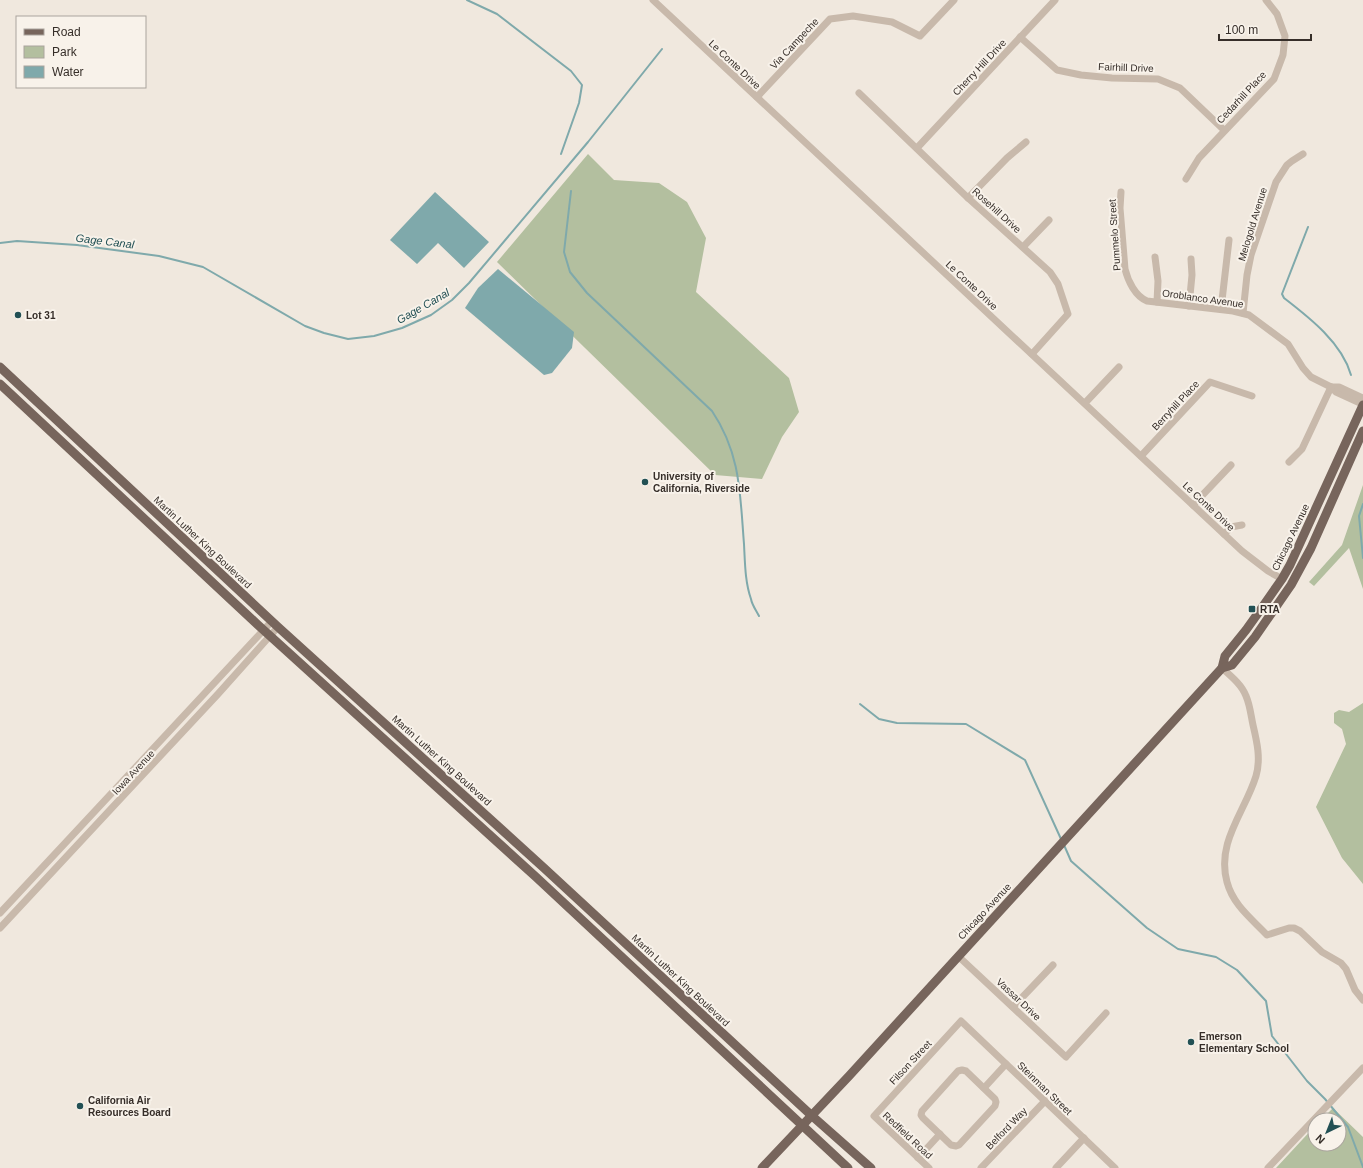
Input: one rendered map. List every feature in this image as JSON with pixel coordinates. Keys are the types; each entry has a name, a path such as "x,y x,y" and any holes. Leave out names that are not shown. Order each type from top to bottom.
{"main road":[{"name":"Martin Luther King Boulevard","path":"0,368 275,624 550,873 811,1115 871,1168"},
{"path":"0,384 264,630 536,877 848,1168"},
{"name":"Chicago Avenue","path":"762,1168 1222,668 1225,656 1246,630 1282,579 1300,544 1363,405"},
{"name":"Chicago Avenue","path":"1222,668 1232,665 1255,638 1282,600 1300,570 1363,431"},
{"path":"1264,624 1264,618 1283,589 1284,584 1282,579 1300,570"}],"street":[{"name":"Le Conte Drive","path":"653,0 1192,505 1255,562 1282,579"},
{"name":"Via Campeche","path":"757,97 830,19 853,16 892,22 920,36 954,0"},
{"name":"Cherry Hill Drive","path":"917,148 1055,0"},
{"name":"Cedarhill Place","path":"1186,179 1199,158 1274,78 1283,55 1285,36 1277,14 1266,0"},
{"name":"Fairhill Drive","path":"1020,37 1057,70 1081,75 1112,78 1158,79 1180,88 1224,130"},
{"name":"Rosehill Drive","path":"859,93 968,198 1050,272 1058,284 1068,314 1032,354"},
{"path":"968,198 1007,158 1026,142"},
{"name":"Melogold Avenue","path":"1243,312 1247,275 1253,250 1276,182 1287,165 1303,154"},
{"name":"Pummelo Street","path":"1121,192 1120,208 1125,270 1140,298"},
{"path":"1023,247 1049,220"},
{"path":"1221,309 1229,240"},
{"path":"1156,257 1158,281 1157,302"},
{"path":"1189,306 1192,275 1191,259"},
{"name":"Oroblanco Avenue","path":"1140,298 1147,301 1243,312 1288,344 1303,368 1311,377 1331,387 1336,392 1360,403 1363,402"},
{"path":"1085,404 1119,367"},
{"name":"Berryhill Place","path":"1141,456 1210,382 1252,396"},
{"name":"Oroblanco Avenue","path":"1331,387 1339,386 1363,398"},
{"path":"1289,462 1302,449 1331,387"},
{"path":"1192,505 1231,465"},
{"path":"1224,534 1231,527 1242,525"},
{"name":"Iowa Avenue","path":"0,913 264,630 275,624"},
{"name":"Iowa Avenue","path":"0,928 271,636 275,624"},
{"path":"1222,668 1236,681 1246,694 1258,746 1259,757 1256,776 1231,831 1226,852 1227,883 1232,895 1238,906 1267,935 1289,928 1294,928 1300,931 1322,952 1341,963 1346,969 1356,990 1363,1000"},
{"name":"Vassar Drive","path":"958,956 1066,1056 1106,1013"},
{"path":"1013,1007 1052,965"},
{"name":"Steinman Street","path":"961,1022 1115,1168"},
{"name":"Filson Street","path":"874,1116 961,1022"},
{"path":"984,1088 1006,1064"},
{"path":"1268,1168 1363,1068"},
{"path":"958,1071 966,1071 984,1088 996,1102 978,1125 959,1145 951,1145 921,1115 922,1111 958,1071"},
{"name":"Belford Way","path":"981,1168 1045,1101"},
{"name":"Redfield Road","path":"874,1116 929,1168"},
{"path":"918,1158 940,1134"},
{"path":"1056,1168 1084,1138"}],"green space":[{"path":"588,154 614,180 659,183 687,202 706,238 696,292 789,378 799,412 782,437 762,479 715,475 497,262"},
{"path":"1363,485 1363,589 1349,548 1314,586 1309,582 1342,545"},
{"path":"1363,703 1363,884 1342,858 1316,807 1346,744 1342,729 1334,723 1334,713 1339,710 1349,712"},
{"path":"1333,1108 1337,1112 1329,1112"},
{"path":"1347,1122 1363,1137 1363,1168 1276,1168 1307,1135 1307,1152 1347,1152"}],"water":[{"path":"435,192 489,242 464,268 438,243 417,264 390,240"},
{"path":"498,269 574,332 572,348 552,373 544,375 465,308 478,288"}],"waterway":[{"path":"467,0 497,14 571,71 582,85 579,103 561,154"},
{"name":"Gage Canal","path":"0,243 17,241 77,245 159,256 203,267 305,326 324,333 348,339 374,336 402,328 431,315 452,300 469,283 588,142 662,49"},
{"path":"571,191 564,252 570,272 587,293 712,411 722,427 734,459 740,492 748,586 752,603 759,616"},
{"path":"1308,227 1282,294 1284,298 1304,314 1333,342 1347,363 1351,375"},
{"path":"1363,504 1359,516 1363,558"},
{"path":"860,704 879,719 897,723 966,724 1025,760 1061,839"},
{"path":"1064,845 1071,861 1147,928 1178,949 1216,957 1237,970 1266,1001 1272,1036 1307,1081 1325,1099 1348,1127 1363,1167"}],"place":[{"name":"Lot 31","path":"18,315"},
{"name":"University of California, Riverside","path":"645,482"},
{"name":"RTA","path":"1252,609"},
{"name":"Emerson Elementary School","path":"1191,1042"},
{"name":"California Air Resources Board","path":"80,1106"}]}
